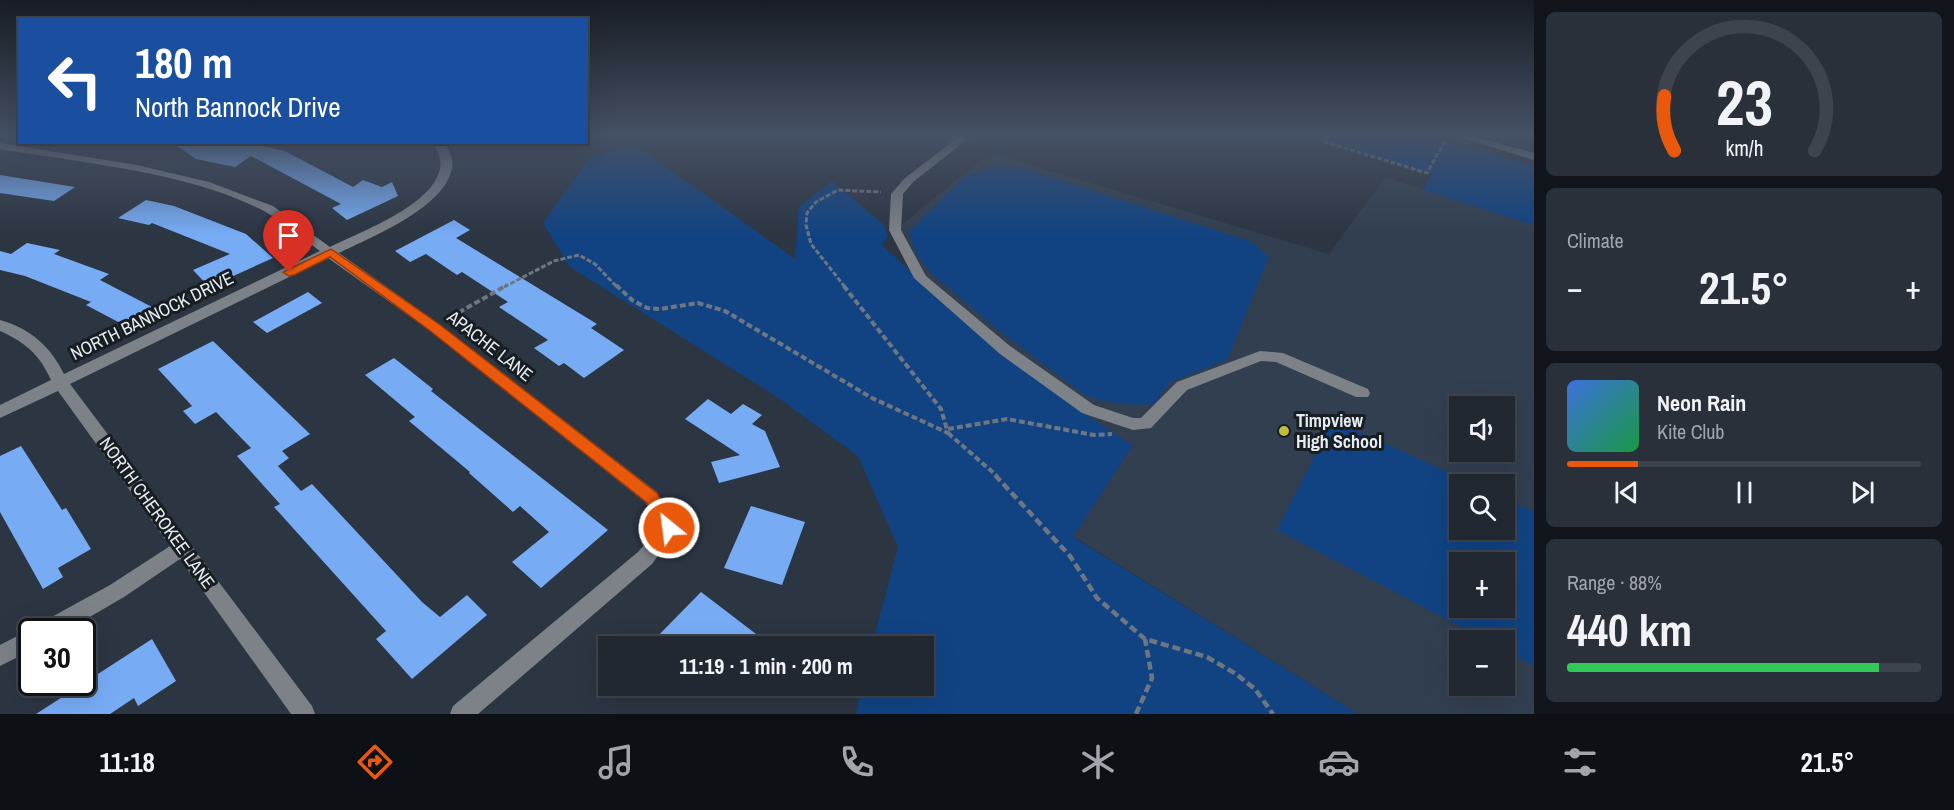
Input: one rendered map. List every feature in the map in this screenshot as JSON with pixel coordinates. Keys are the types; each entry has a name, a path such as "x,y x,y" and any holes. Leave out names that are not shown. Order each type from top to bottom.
{"street":[{"name":"APACHE LANE","path":"127,168 165,175 241,196 269,209 434,327 651,497 669,528 645,558 461,714"},
{"name":"NORTH BANNOCK DRIVE","path":"0,412 391,222 428,196 443,177 446,168"},
{"path":"924,168 909,180 897,194 895,230 921,278 1005,350 1088,409 1133,424 1145,424 1182,386 1260,356 1278,357 1362,393"},
{"name":"NORTH CHEROKEE LANE","path":"0,325 31,339 51,362 60,382 304,714"},
{"path":"69,618 117,591 183,547"},
{"path":"0,656 18,646"}],"path":[{"path":"1412,168 1427,173 1430,168"},
{"path":"897,194 838,190 816,202 807,213 806,225 811,244 941,410 948,431"},
{"path":"451,317 548,263 567,255 579,255 640,305 663,310 701,303 725,311 872,398 948,431 1002,481 1070,556 1097,598 1145,639 1207,657 1236,674 1255,689 1273,714"},
{"path":"948,431 1007,419 1094,435"},
{"path":"1136,714 1152,678 1145,639"}],"shaded area":[{"path":"582,168 668,168 795,259 799,207 832,181 883,224 888,236 882,245 942,299 1034,377 1099,424 1133,445 1073,537 1358,714 856,714 860,696 934,696 934,636 875,636 898,547 858,456 777,397 570,267 543,223"},
{"name":"Timpview High School","path":"971,168 1041,168 1329,254 1385,177 1534,225 1534,714 1358,714 1073,536 1133,445 1084,416 999,350 919,279 895,230"},
{"path":"991,168 1023,168 1252,242 1269,257 1227,360 1170,382 1154,404 1119,404 1085,395 997,329 930,272 916,253 909,232 964,177"},
{"path":"1414,168 1534,168 1534,225 1423,190 1432,174"},
{"path":"1333,420 1452,474 1449,474 1449,540 1515,540 1515,503 1534,512 1534,666 1515,656 1515,630 1467,630 1277,530"}],"building":[{"path":"274,168 318,168 353,187 363,180 382,187 392,182 398,196 347,220 332,208 341,204"},
{"path":"0,175 75,187 54,201 0,193"},
{"path":"146,200 174,206 246,234 273,258 209,287 193,270 230,254 152,223 149,225 118,218"},
{"path":"454,220 470,230 456,238 597,324 591,328 624,350 584,378 564,363 559,366 534,348 548,340 499,307 508,302 462,272 457,275 426,254 410,262 395,251"},
{"path":"27,243 60,250 54,254 109,274 100,280 152,307 122,324 86,305 91,302 25,276 0,270 0,251 11,254"},
{"path":"308,292 322,303 267,333 253,322"},
{"path":"213,341 310,434 282,451 289,458 278,466 301,491 312,484 422,602 440,617 467,595 487,615 412,679 376,639 386,631 274,507 280,504 237,456 251,448 216,412 195,424 183,411 192,406 158,369"},
{"path":"394,358 433,389 431,391 608,530 541,588 512,562 549,532 520,506 513,512 409,421 415,417 365,375"},
{"path":"708,399 731,414 743,404 762,415 752,424 765,431 780,467 719,483 711,462 740,455 685,419"},
{"path":"21,446 62,510 66,508 91,549 58,568 63,577 43,589 0,512 0,456"},
{"path":"751,506 805,522 782,585 724,568"},
{"path":"701,592 759,636 658,636"},
{"path":"152,639 176,681 138,706 134,698 110,714 36,714 64,696 96,696 96,675"}],"place":[{"name":"Timpview High School","path":"1284,431"}],"route":[{"path":"289,272 331,252 434,327 651,497 669,528"}]}
